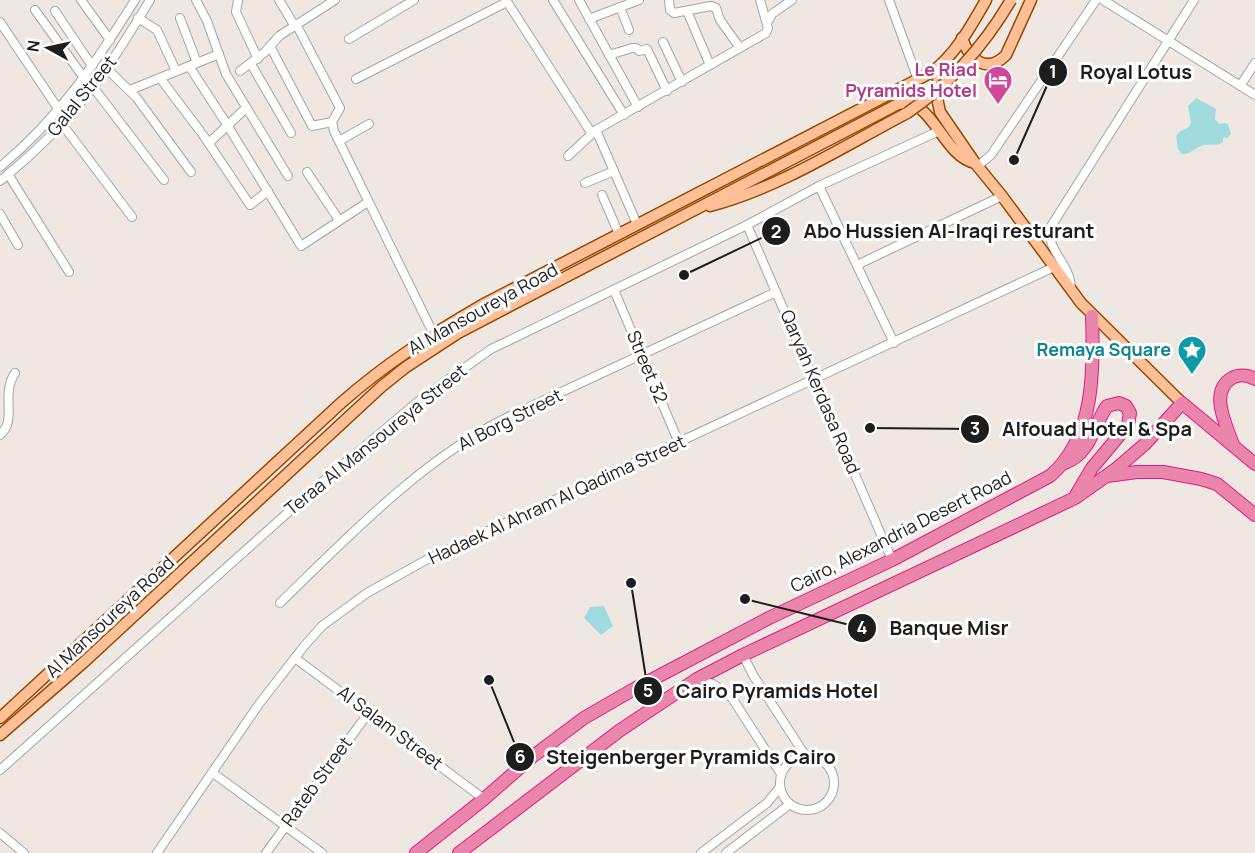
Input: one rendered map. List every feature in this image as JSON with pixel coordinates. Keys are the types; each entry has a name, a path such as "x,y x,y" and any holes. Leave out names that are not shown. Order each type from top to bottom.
{"highway":[{"name":"Cairo, Alexandria Desert Road","path":"416,853 532,757 584,718 636,687 769,618 892,560 1042,482 1064,463 1073,448 1082,424 1090,390 1093,357 1092,316"},
{"path":"1233,446 1220,402 1222,389 1237,376 1244,375 1255,379"},
{"path":"1064,463 1076,458 1084,450 1107,406 1119,403 1126,406 1130,413 1128,425 1092,468 1074,498"},
{"path":"459,853 620,731 697,678 1074,498 1106,476 1145,444 1182,403 1255,464"},
{"path":"1106,476 1137,472 1163,472 1201,479 1217,484 1255,515"}],"main road":[{"name":"Al Mansoureya Road","path":"0,718 358,388 393,361 433,333 637,224 918,80 939,67 962,38 986,0"},
{"path":"693,210 738,198 771,184 907,113 951,80 974,56 1011,0"},
{"path":"962,38 968,53 975,60 989,64 998,61 1006,55 1031,0"},
{"path":"939,67 937,98 940,111 977,165 1092,316 1182,403"},
{"name":"Al Mansoureya Road","path":"0,735 84,662 381,387 431,349 485,317 898,105 907,103 917,105 957,155 977,165"},
{"path":"215,520 225,531"}],"street":[{"path":"81,0 110,40"},
{"name":"Galal Street","path":"0,167 59,110 84,78 135,0"},
{"name":"Galal Street","path":"0,181 62,124 93,87 150,0"},
{"path":"196,0 207,21 225,74 288,176"},
{"path":"238,0 236,12 254,61 291,134"},
{"path":"270,45 312,126 332,122 340,108 295,24 279,0"},
{"path":"240,71 295,24 335,0"},
{"path":"349,39 414,0"},
{"path":"553,0 624,115"},
{"path":"579,0 638,107"},
{"path":"589,19 639,0"},
{"path":"669,0 670,10 674,13 711,6 716,8 720,20 740,48"},
{"path":"568,156 594,132 766,33 767,23 760,0"},
{"path":"889,0 918,80"},
{"path":"977,165 992,155 1096,0"},
{"path":"1103,0 1255,95"},
{"path":"1071,290 1069,273 1052,246 1049,237 1050,228 1194,0"},
{"path":"357,79 507,1 594,132 637,224"},
{"path":"767,23 772,14 787,1"},
{"path":"620,7 629,30"},
{"path":"35,10 84,78"},
{"path":"55,11 92,66"},
{"path":"687,11 710,65"},
{"path":"138,18 157,30 176,71"},
{"path":"180,18 193,64 301,246 368,202"},
{"path":"0,22 59,110"},
{"path":"663,42 682,82"},
{"path":"609,55 632,48 639,51 647,49 667,91"},
{"path":"130,90 219,54"},
{"path":"1240,86 1255,63"},
{"path":"106,68 130,90 191,172"},
{"path":"160,78 210,142 250,205 268,192"},
{"path":"93,87 164,180"},
{"path":"210,142 246,108"},
{"path":"332,122 368,202 433,333"},
{"path":"62,124 132,218"},
{"path":"339,141 369,124"},
{"name":"Teraa Al Mansoureya Street","path":"0,770 322,482 421,399 491,349 747,225 819,186 939,131"},
{"path":"24,146 31,154"},
{"path":"585,183 614,171"},
{"path":"307,172 339,220"},
{"path":"8,174 69,272"},
{"path":"819,186 894,343"},
{"path":"602,195 619,234"},
{"path":"856,265 1002,196"},
{"path":"0,214 18,245"},
{"name":"Qaryah Kerdasa Road","path":"747,225 892,560"},
{"name":"Hadaek Al Ahram Al Qadima Street","path":"157,853 259,704 295,658 322,626 367,593 396,575 1054,267"},
{"name":"Street 32","path":"614,290 680,443"},
{"name":"Al Borg Street","path":"280,603 361,525 453,448 491,426 776,292"},
{"path":"0,435 6,429 7,423 8,383 15,373"},
{"path":"744,654 753,675 805,755"},
{"name":"Al Salam Street","path":"295,658 484,799"},
{"path":"697,678 718,687 732,698 781,774"},
{"name":"Rateb Street","path":"266,853 369,712"},
{"path":"805,755 814,756 828,764 834,780 834,789 826,803 814,809 801,810 790,804 782,795 780,787 781,774 790,761 805,755"},
{"path":"213,773 322,853"},
{"path":"700,853 767,803 780,787"},
{"path":"726,853 790,804"},
{"path":"0,833 24,853"}],"water":[{"path":"1196,98 1216,109 1215,119 1219,124 1228,124 1231,134 1226,139 1223,138 1221,143 1204,145 1182,154 1178,149 1176,136 1189,127 1191,122 1188,106"},
{"path":"604,606 613,626 601,635 584,618 590,607"}],"place":[{"name":"Le Riad Pyramids Hotel","path":"998,106"},
{"name":"Royal Lotus","path":"1014,160"},
{"name":"Abo Hussien Al-Iraqi resturant","path":"684,275"},
{"name":"Remaya Square","path":"1192,376"},
{"name":"Alfouad Hotel & Spa","path":"870,428"},
{"name":"Cairo Pyramids Hotel","path":"631,583"},
{"name":"Banque Misr","path":"745,599"},
{"name":"Steigenberger Pyramids Cairo","path":"489,680"}]}
